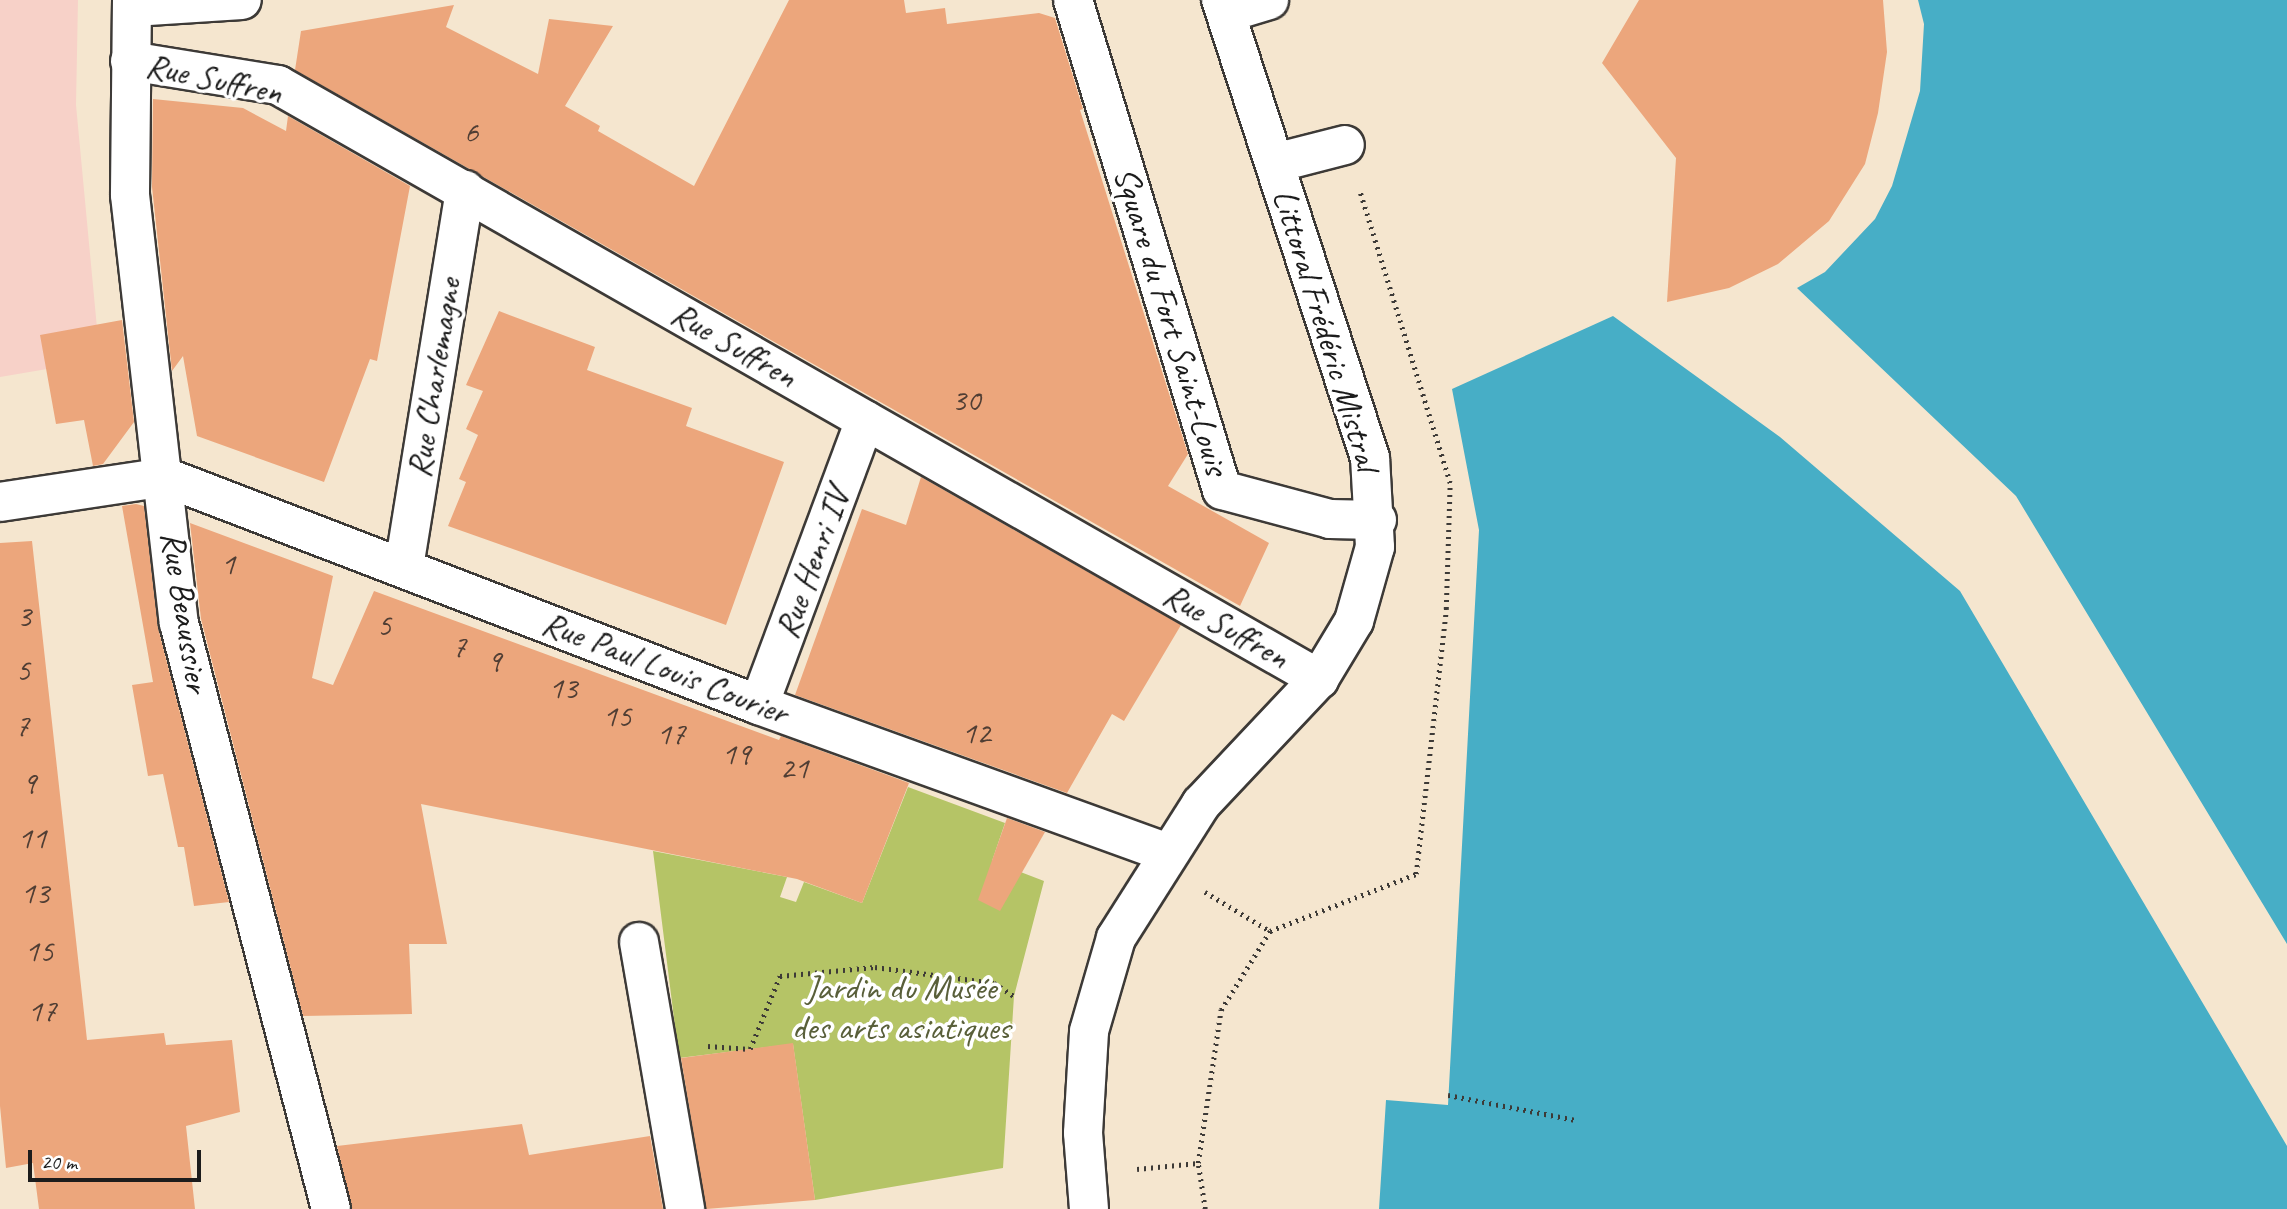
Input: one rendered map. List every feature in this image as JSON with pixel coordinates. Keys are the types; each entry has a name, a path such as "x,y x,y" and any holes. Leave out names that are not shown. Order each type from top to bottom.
{"street":[{"path":"132,3 242,0"},
{"name":"Square du Fort Saint-Louis","path":"1073,0 1222,490 1330,519 1377,520"},
{"path":"1223,7 1269,0"},
{"name":"Rue Beaussier","path":"132,3 130,195 165,477 179,622 331,1209"},
{"name":"Littoral Frédéric Mistral","path":"1088,1191 1085,1073 1096,999 1116,938 1163,859 1201,804 1319,679 1363,597 1377,520 1370,458 1223,7"},
{"name":"Rue Suffren","path":"130,61 278,85 1319,679"},
{"path":"1275,163 1345,145"},
{"name":"Rue Charlemagne","path":"404,567 465,190"},
{"name":"Rue Henri IV","path":"759,705 865,420"},
{"path":"0,502 165,477"},
{"name":"Rue Paul Louis Courier","path":"165,477 1163,859"},
{"path":"639,942 685,1209"}],"path":[{"path":"1163,859 1270,931"},
{"path":"750,1049 780,976 875,967 993,983 1014,996"},
{"path":"1448,1095 1576,1120"},
{"path":"1088,1191 1198,1163"}],"shaded area":[{"path":"0,0 78,0 76,105 100,360 0,377"}],"green space":[{"name":"Jardin du Musée des arts asiatiques","path":"908,787 1005,823 992,861 1044,881 1014,996 1003,1168 815,1200 793,1044 679,1058 653,851 787,877 780,897 796,902 804,882 862,903"}],"water":[{"path":"1918,0 2287,0 2287,944 2016,496 1797,288 1825,272 1875,219 1892,186 1920,91 1924,24"},
{"path":"1613,316 1780,437 1960,591 2287,1146 2287,1209 1379,1209 1386,1100 1448,1105 1479,530 1452,389"}],"building":[{"path":"789,0 904,0 906,13 945,8 947,24 1039,13 1055,18 1083,109 1080,110 1188,454 1168,486 1269,543 1240,606 295,70 301,31 454,5 446,27 538,74 549,19 613,26 565,106 600,126 598,131 694,186"},
{"path":"1639,0 1883,0 1887,52 1878,113 1865,164 1829,221 1778,264 1729,288 1667,302 1676,158 1602,63"},
{"path":"153,99 243,108 286,131 288,116 410,186 377,361 370,359 324,482 197,436 183,356 172,371 152,187"},
{"path":"499,311 595,347 587,370 692,408 686,426 784,462 726,625 448,526 466,482 459,479 478,435 466,429 483,391 466,385"},
{"path":"122,320 134,422 103,464 93,466 84,420 56,424 40,335"},
{"path":"921,477 1181,625 1124,721 1112,714 1067,793 795,695 862,509 906,525"},
{"path":"122,506 144,506 158,628 229,902 194,906 184,847 178,847 163,774 148,776 132,685 153,682"},
{"path":"190,523 333,576 312,678 333,685 374,591 779,740 781,736 909,783 862,903 797,879 421,804 447,944 409,944 412,1014 303,1016 201,619"},
{"path":"32,541 87,1040 164,1033 166,1045 232,1040 240,1112 186,1126 195,1209 39,1209 33,1163 6,1168 0,1106 0,543"},
{"path":"1007,818 1045,832 1000,911 978,900"},
{"path":"793,1043 815,1200 706,1209 681,1058"},
{"path":"522,1124 529,1155 650,1136 663,1209 352,1209 337,1146"}]}
